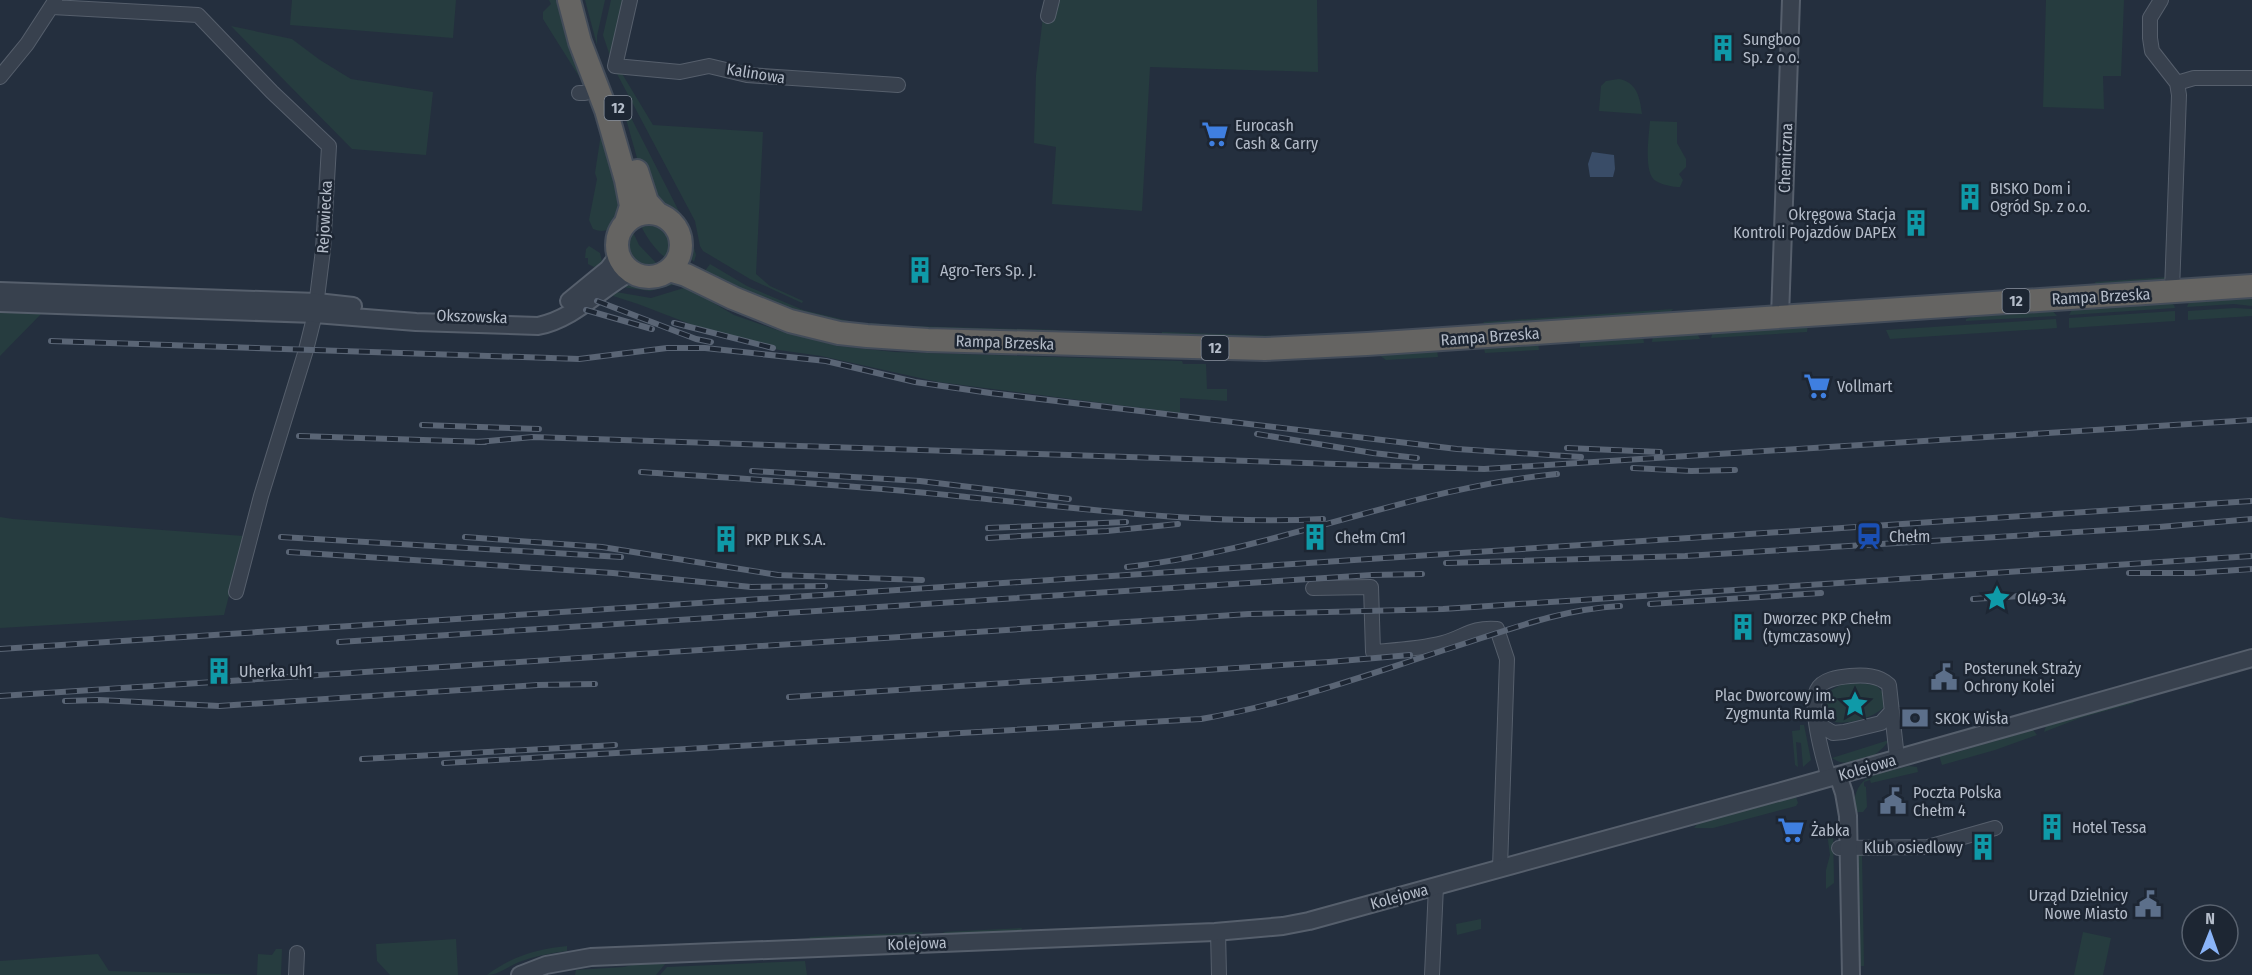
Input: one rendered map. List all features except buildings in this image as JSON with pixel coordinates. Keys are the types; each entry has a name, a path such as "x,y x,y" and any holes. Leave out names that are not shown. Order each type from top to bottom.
{"highway":[{"name":"12","path":"569,0 580,42 606,110 621,160 631,206 627,222 618,235 625,264"},
{"name":"12","path":"581,0 588,32 620,111 643,193 647,202 658,214 669,220 681,240 675,261"},
{"path":"627,222 640,214 658,214"},
{"path":"625,264 650,278 675,261"},
{"name":"Rampa Brzeska","path":"675,261 688,262 733,298 790,321 839,333 928,340 1219,348 1288,348 1366,344 2252,286"}],"street":[{"name":"Kalinowa","path":"630,0 615,66 680,72 709,66 747,75 898,85"},
{"path":"1048,16 1052,0"},
{"name":"Chemiczna","path":"1780,317 1791,0"},
{"path":"2161,0 2150,18 2152,51 2177,83 2179,103 2172,291"},
{"name":"Rejowiecka","path":"0,76 27,44 54,3 198,15 328,146 323,250 316,308"},
{"path":"2177,83 2194,78 2252,78"},
{"name":"Okszowska","path":"316,308 442,315 538,316 563,306 608,269 625,264"},
{"path":"0,291 316,308"},
{"path":"0,303 316,308"},
{"path":"236,592 261,496 306,350 316,308"},
{"path":"1312,588 1371,587 1373,652 1422,648 1447,642 1471,631 1483,628 1497,629 1507,659 1500,868"},
{"name":"Kolejowa","path":"521,975 546,965 591,957 1218,932 1292,924 1833,776 2252,658"},
{"path":"1851,975 1844,848 1833,776 1822,756 1817,723 1817,690 1822,684 1844,676 1865,675 1884,680 1891,691 1897,758"},
{"path":"1817,723 1833,732 1844,732 1881,723 1892,711"},
{"path":"1844,848 1928,847 1995,828"},
{"path":"1841,975 1844,848"},
{"path":"1432,975 1436,886"},
{"path":"1218,932 1219,975"},
{"path":"296,975 297,952"}],"green space":[{"path":"292,0 456,0 453,38 290,25"},
{"path":"549,0 564,0 588,74 580,78 543,19 543,12 551,4"},
{"path":"585,0 605,0 597,45"},
{"path":"611,0 626,0 612,62 603,35"},
{"path":"1045,0 1317,0 1318,72 1150,67 1142,211 1052,204 1056,147 1034,143 1036,75"},
{"path":"2046,0 2124,0 2121,76 2103,76 2104,109 2043,107"},
{"path":"231,26 292,39 351,79 433,92 426,155 352,149"},
{"path":"616,72 621,72 653,125 763,132 756,274 770,286 803,301 802,303 750,279 703,251 695,221"},
{"path":"1619,79 1634,87 1639,97 1642,114 1599,111 1601,86 1606,81"},
{"path":"619,94 690,233 696,255 694,262 688,255 682,227 677,219 646,190"},
{"path":"1650,121 1677,122 1677,143 1686,159 1686,167 1679,174 1683,180 1680,187 1656,181 1649,171"},
{"path":"602,127 623,215 614,226 598,231 593,229 589,220 597,179 595,173"},
{"path":"649,219 662,224 671,234 674,246 668,260 651,243 639,222"},
{"path":"631,228 639,245 660,267 643,268 630,260 625,245"},
{"path":"589,246 600,253 603,265 594,267 588,264 588,258 585,258 586,249"},
{"path":"710,264 747,286 803,310 853,322 1059,330 1054,334 825,325 720,281 705,271"},
{"path":"2168,277 2165,283 2096,286 2095,282"},
{"path":"666,278 680,283 650,291 622,287 633,280 646,282"},
{"path":"687,287 734,315 780,331 838,346 895,352 1182,361 1183,364 1206,364 1207,389 1227,389 1227,401 1180,398 1180,413 938,382 724,337 607,294 616,292 651,298"},
{"path":"2231,296 2252,298 2252,306 2234,304 2187,307 2189,302 2197,299"},
{"path":"2167,301 2175,308 2069,315 2073,308"},
{"path":"0,309 42,313 0,356"},
{"path":"1673,309 1669,314 1486,325 1483,322"},
{"path":"2051,309 2057,316 1966,321 1966,319 1989,312"},
{"path":"2252,309 2252,316 2188,320 2188,311"},
{"path":"2175,311 2175,321 2069,328 2069,318"},
{"path":"2056,319 2057,328 1890,339 1886,330"},
{"path":"1808,324 1807,332 1711,338 1713,332"},
{"path":"1162,332 1281,336 1276,339 1161,337"},
{"path":"1697,333 1700,339 1652,342 1653,335"},
{"path":"1643,336 1644,343 1580,347 1580,341"},
{"path":"1538,343 1539,350 1485,353 1484,348"},
{"path":"1437,350 1438,357 1386,360 1376,353"},
{"path":"0,517 244,536 224,615 0,628"},
{"path":"1846,682 1876,685 1885,695 1884,707 1861,719 1835,722 1826,713 1825,700 1832,690"},
{"path":"2132,700 2134,703 2080,718 2044,732 2047,723"},
{"path":"1800,725 1804,725 1811,760 1803,767 1801,743 1796,742 1798,767 1795,765 1792,731 1800,730"},
{"path":"2026,727 2031,727 2037,735 1942,765 1938,752 1954,753 2019,734"},
{"path":"1889,740 1878,752 1864,760 1847,763 1832,758"},
{"path":"1909,766 1917,767 1918,772 1871,783 1870,780 1864,782 1867,807 1863,812 1854,812 1858,789 1863,782 1877,774"},
{"path":"1796,797 1798,803 1796,806 1713,828 1694,828 1698,823"},
{"path":"1833,825 1834,883 1826,889 1826,870 1830,855 1826,826"},
{"path":"1862,854 1864,966 1857,966 1856,856"},
{"path":"1481,919 1481,929 1457,935 1456,924"},
{"path":"1022,928 1020,933 947,935 943,932"},
{"path":"923,932 920,936 812,941 809,937"},
{"path":"2083,932 2111,938 2103,975 2074,975"},
{"path":"456,939 458,975 390,975 377,961 376,944"},
{"path":"567,946 567,951 531,958 495,974 487,975 525,954"},
{"path":"276,949 282,949 281,975 257,975 258,954 272,955"},
{"path":"98,954 109,971 257,975 0,975 0,961"},
{"path":"707,957 707,962 666,963 656,975 575,975 576,970 624,967 647,961"},
{"path":"805,961 807,975 660,975 667,967"}],"water":[{"path":"1592,152 1614,155 1613,177 1590,177 1588,164"}],"railway":[{"path":"597,301 696,339 711,342"},
{"path":"586,310 652,329"},
{"path":"674,323 773,348"},
{"path":"51,341 579,359 667,348 705,348 826,361 915,382 990,393 1457,449 1581,457"},
{"path":"478,442 533,437 1484,469 2252,420"},
{"path":"422,425 539,429"},
{"path":"1257,434 1417,458"},
{"path":"299,436 485,442"},
{"path":"1567,448 1660,452"},
{"path":"1633,468 1691,471 1735,470"},
{"path":"752,471 920,481 1069,499"},
{"path":"641,472 799,482 1185,518 1323,519"},
{"path":"1127,567 1235,548 1449,492 1503,481 1557,474"},
{"path":"0,649 2252,501"},
{"path":"1446,563 1685,556 2159,527 2252,519"},
{"path":"988,528 1126,522"},
{"path":"988,538 1178,524"},
{"path":"281,537 621,557"},
{"path":"465,537 602,547 778,575 922,580"},
{"path":"289,552 613,573 751,587 825,586"},
{"path":"0,696 1249,614 1443,609 2252,556"},
{"path":"2129,573 2193,573 2252,569"},
{"path":"339,642 1372,575 1422,574"},
{"path":"1650,604 1821,593"},
{"path":"1973,599 2020,596"},
{"path":"444,763 1201,719 1299,696 1539,620 1579,611 1620,606"},
{"path":"789,697 1410,655"},
{"path":"65,701 99,700 219,706 538,685 595,684"},
{"path":"362,759 615,745"}],"place":[{"name":"Sungboo Sp. z o.o.","path":"1723,48"},
{"name":"Eurocash Cash & Carry","path":"1215,134"},
{"name":"BISKO Dom i Ogród Sp. z o.o.","path":"1970,197"},
{"name":"Okręgowa Stacja Kontroli Pojazdów DAPEX","path":"1916,223"},
{"name":"Agro-Ters Sp. J.","path":"920,270"},
{"name":"Vollmart","path":"1817,386"},
{"name":"Chełm","path":"1869,536"},
{"name":"Chełm Cm1","path":"1315,537"},
{"name":"PKP PLK S.A.","path":"726,539"},
{"name":"Ol49-34","path":"1997,598"},
{"name":"Dworzec PKP Chełm (tymczasowy)","path":"1743,627"},
{"name":"Uherka Uh1","path":"219,671"},
{"name":"Posterunek Straży Ochrony Kolei","path":"1944,677"},
{"name":"Plac Dworcowy im. Zygmunta Rumla","path":"1855,704"},
{"name":"SKOK Wisła","path":"1915,718"},
{"name":"Poczta Polska Chełm 4","path":"1893,801"},
{"name":"Hotel Tessa","path":"2052,827"},
{"name":"Żabka","path":"1791,830"},
{"name":"Klub osiedlowy","path":"1983,847"},
{"name":"Urząd Dzielnicy Nowe Miasto","path":"2148,904"}]}
